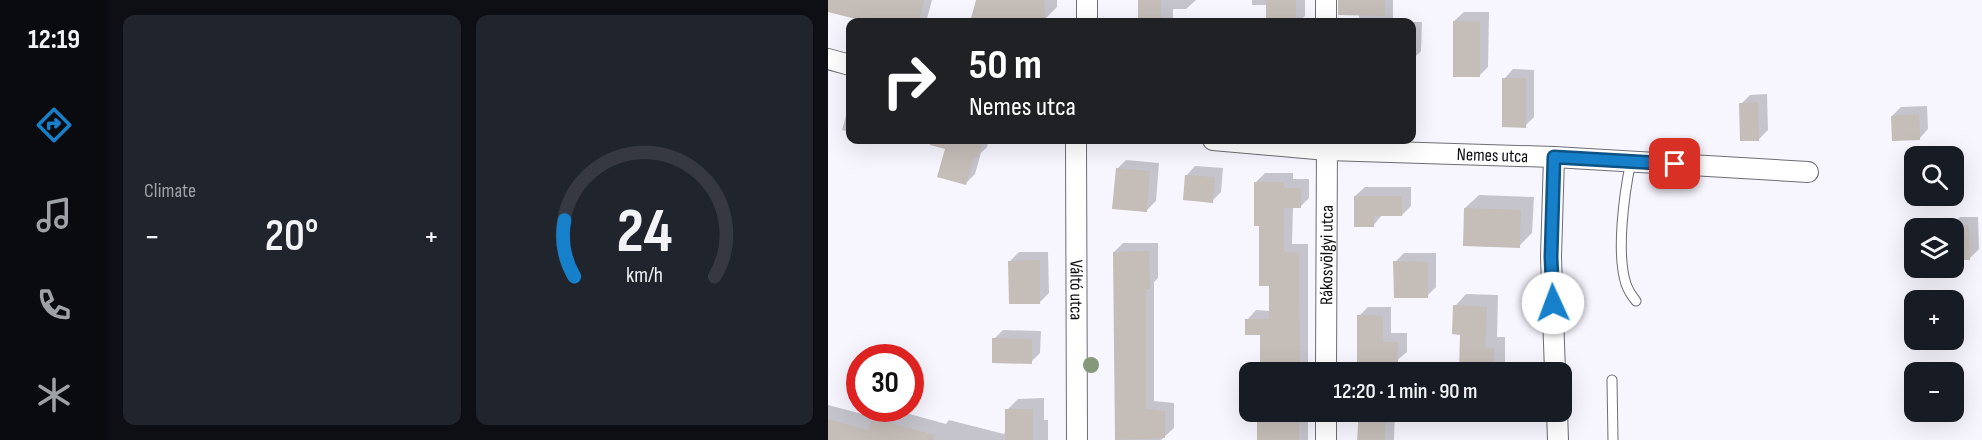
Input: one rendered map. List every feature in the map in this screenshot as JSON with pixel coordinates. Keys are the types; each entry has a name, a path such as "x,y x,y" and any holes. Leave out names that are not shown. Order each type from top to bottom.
{"street":[{"path":"1087,0 1087,18"},
{"path":"1326,0 1326,18"},
{"path":"828,59 846,64"},
{"name":"Váltó utca","path":"1076,144 1077,440"},
{"name":"Nemes utca","path":"1304,144 1808,172"},
{"name":"Rákosvölgyi utca","path":"1326,362 1327,145"},
{"path":"1554,157 1551,257 1555,362"},
{"path":"1326,422 1326,440"},
{"path":"1557,422 1558,440"}],"lane":[{"path":"1631,161 1624,197 1622,267 1627,287 1636,301"},
{"path":"1612,380 1613,440"}],"building":[{"path":"828,0 924,0 920,18 852,18 828,12"},
{"path":"976,0 1044,0 1045,18 971,18"},
{"path":"1138,0 1161,0 1161,18 1138,18"},
{"path":"1266,0 1296,0 1296,18 1266,18"},
{"path":"1338,0 1385,0 1385,16 1338,15"},
{"path":"1453,21 1480,21 1480,77 1453,77"},
{"path":"1502,78 1526,78 1526,128 1502,127"},
{"path":"1758,102 1759,141 1740,141 1739,103"},
{"path":"1919,114 1920,140 1892,141 1891,116"},
{"path":"982,144 978,158 974,157 966,185 937,177 945,149 930,145"},
{"path":"1116,168 1150,171 1147,212 1112,209"},
{"path":"1185,175 1215,177 1213,203 1183,200"},
{"path":"1254,182 1284,182 1284,188 1301,188 1301,208 1284,208 1284,252 1299,253 1300,362 1260,362 1260,335 1245,335 1245,319 1269,319 1269,286 1259,286 1259,226 1254,226"},
{"path":"1354,196 1402,196 1402,216 1374,216 1374,227 1354,227"},
{"path":"1464,208 1521,210 1520,248 1463,246"},
{"path":"1964,225 1969,225 1970,260 1964,260"},
{"path":"1149,251 1150,289 1146,289 1146,409 1165,411 1165,438 1115,440 1113,252"},
{"path":"1040,260 1040,304 1009,304 1008,261"},
{"path":"1393,261 1428,262 1428,298 1394,298"},
{"path":"1453,305 1487,307 1485,348 1494,348 1494,362 1459,362 1460,335 1452,334"},
{"path":"1357,315 1383,316 1383,342 1398,342 1398,362 1357,362"},
{"path":"992,338 1032,339 1032,364 992,363"},
{"path":"1005,409 1033,409 1033,440 1005,440"},
{"path":"828,419 868,430 871,422 887,422 935,435 934,440 828,440"},
{"path":"1257,422 1299,422 1299,440 1257,440"},
{"path":"1358,422 1385,422 1385,440 1358,440"}],"route":[{"path":"1553,303 1551,257 1554,157 1675,164"}]}
